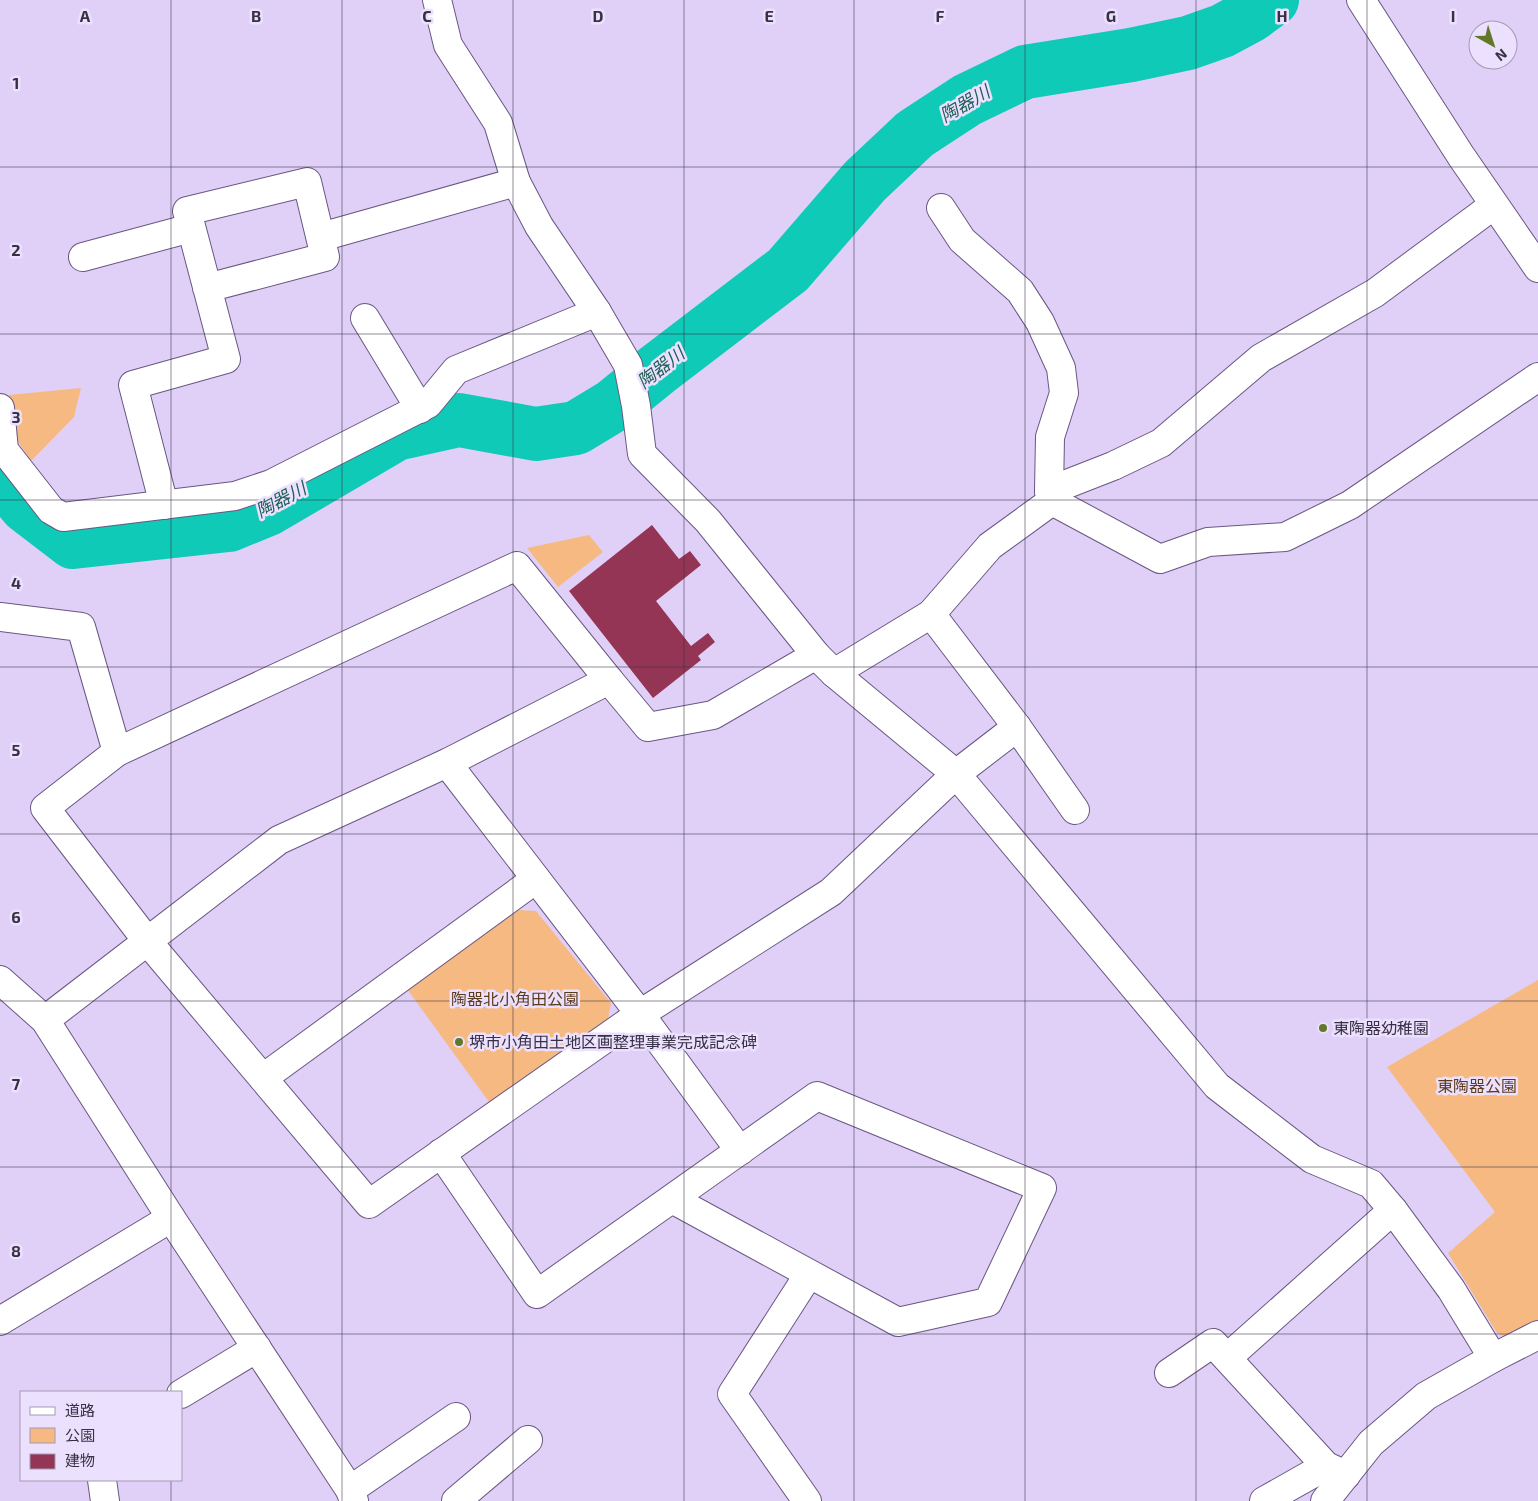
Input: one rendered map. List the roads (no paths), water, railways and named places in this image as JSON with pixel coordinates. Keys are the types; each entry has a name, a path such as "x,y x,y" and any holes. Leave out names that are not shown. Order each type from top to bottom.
{"street":[{"path":"437,0 448,45 498,123 516,182 539,226 597,312 628,365 636,406 642,454 708,521 825,664 956,774 1216,1086 1312,1159 1371,1184 1393,1210 1451,1289 1493,1358"},
{"path":"1364,4 1494,206 1538,268"},
{"path":"164,505 134,385 226,359 206,288 186,211 307,182 325,257 206,288"},
{"path":"320,237 516,182"},
{"path":"1017,727 956,774 831,892 640,1014 369,1204 148,942 45,808 117,752 517,566 648,727 713,715 931,614 990,546 1051,496 1161,443 1261,358 1374,293 1494,206"},
{"path":"941,208 962,240 1020,291 1040,322 1061,368 1064,393 1050,437 1051,496"},
{"path":"83,257 191,228"},
{"path":"0,408 4,450 51,510 63,518 235,496 271,484 420,409 428,404 456,370 597,312"},
{"path":"364,318 420,409"},
{"path":"1051,496 1160,559 1208,542 1285,537 1350,505 1538,378"},
{"path":"931,614 1017,727 1075,810"},
{"path":"0,617 81,627 117,752"},
{"path":"45,1020 279,840 447,763 609,680"},
{"path":"447,763 640,1014 740,1151"},
{"path":"263,1078 536,879"},
{"path":"0,980 45,1020 352,1496 456,1417"},
{"path":"441,1153 537,1294 817,1096 1042,1188 988,1302 898,1322 672,1199"},
{"path":"1227,1358 1393,1210"},
{"path":"0,1321 171,1218"},
{"path":"805,1500 732,1394 810,1274"},
{"path":"1264,1501 1336,1470 1426,1396 1538,1335"},
{"path":"1169,1373 1214,1343 1336,1470"},
{"path":"182,1393 257,1348"},
{"path":"456,1501 528,1440"},
{"path":"1325,1501 1336,1470"},
{"path":"102,1481 105,1501"}],"waterway":[{"name":"陶器川","path":"0,475 26,506 73,542 229,525 268,509 396,434 459,420 536,434 576,428 614,405 788,270 865,181 915,134 967,100 1025,72 1131,55 1188,43 1222,31 1250,16 1272,0"}],"place":[{"name":"東陶器幼稚園","path":"1323,1028"},
{"name":"堺市小角田土地区画整理事業完成記念碑","path":"459,1042"}],"park label":[{"name":"陶器北小角田公園","path":"515,999"},
{"name":"東陶器公園","path":"1477,1086"}]}
